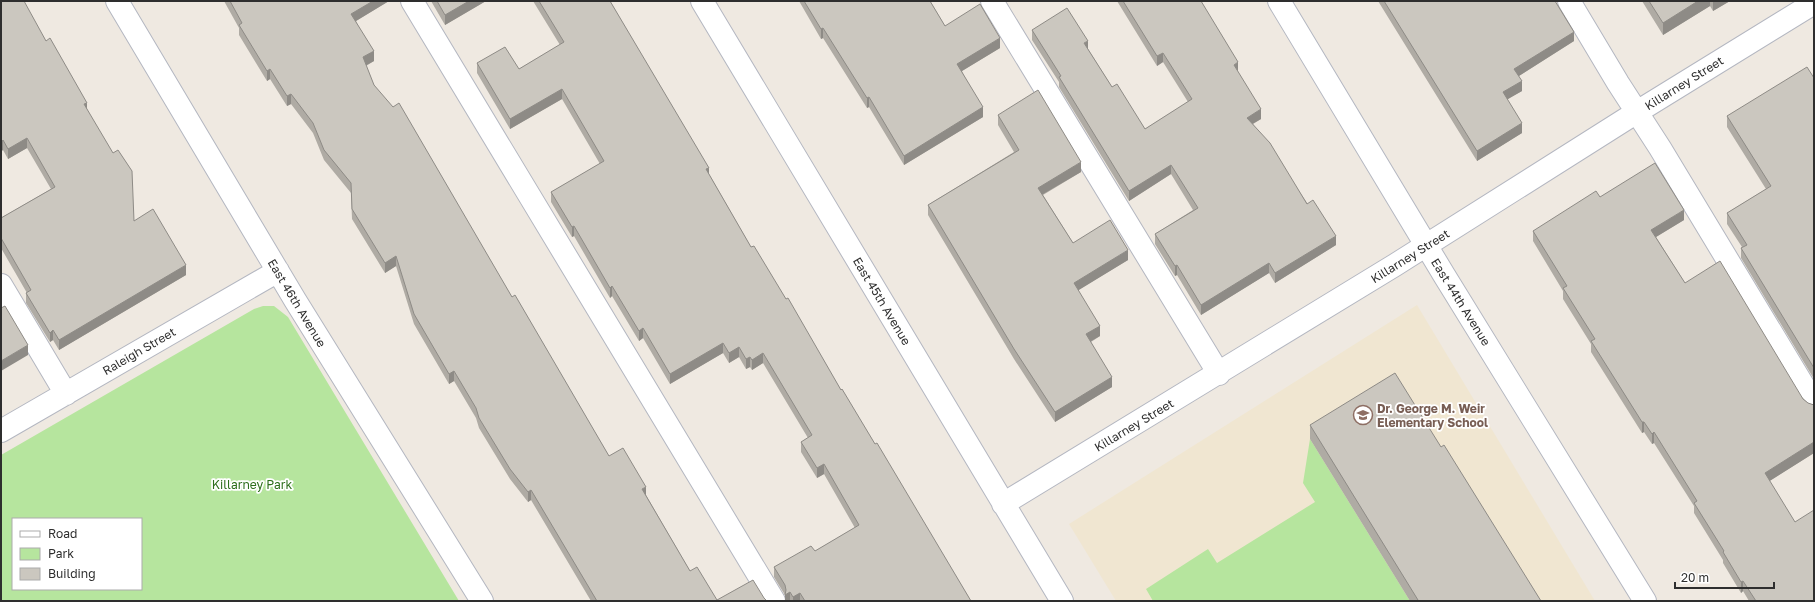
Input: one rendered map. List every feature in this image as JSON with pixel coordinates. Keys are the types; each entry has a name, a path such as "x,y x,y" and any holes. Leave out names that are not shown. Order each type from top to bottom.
{"street":[{"name":"East 46th Avenue","path":"117,1 278,271 482,601"},
{"path":"412,1 774,601"},
{"name":"East 45th Avenue","path":"702,1 1062,601"},
{"path":"992,1 1219,374"},
{"name":"East 44th Avenue","path":"1279,1 1426,246 1645,601"},
{"path":"1569,1 1636,112 1660,148 1814,403"},
{"name":"Killarney Street","path":"1003,504 1219,374 1426,246 1636,112 1814,3"},
{"name":"Raleigh Street","path":"1,431 278,271"},
{"path":"1,285 66,394"}],"shaded area":[{"name":"Dr. George M. Weir Elementary School","path":"1417,305 1595,601 1116,601 1069,524"}],"green space":[{"name":"Killarney Park","path":"263,306 274,306 288,317 459,601 1,601 1,455 254,309"},
{"path":"1310,439 1410,601 1153,601 1146,589 1208,549 1217,563 1315,502 1303,483"}],"building":[{"path":"1,1 24,1 46,41 50,38 87,103 84,104 113,153 118,150 132,171 134,221 153,209 186,265 59,340 53,330 50,333 26,293 31,290 1,238 1,218 55,187 27,138 8,149 3,140 1,142"},
{"path":"230,1 373,1 351,14 374,51 363,57 374,85 393,107 399,103 512,297 515,295 609,456 623,448 646,487 642,489 690,571 697,567 717,600 753,580 767,601 597,601 531,490 528,492 510,469 479,418 476,408 454,371 449,374 414,314 396,256 385,263 352,209 351,183 324,150 313,123 291,94 287,96 270,69 267,71 239,25 242,23"},
{"path":"437,1 469,1 445,15"},
{"path":"539,1 610,1 709,168 706,169 751,247 754,246 786,299 788,298 841,390 842,389 875,444 877,443 971,601 805,601 800,593 793,597 790,592 785,595 785,585 774,567 811,546 815,551 859,525 824,464 817,468 801,442 812,435 763,353 752,360 750,357 746,359 739,347 729,353 723,343 670,374 643,328 639,331 612,286 610,288 574,226 572,227 551,192 604,161 562,89 510,119 477,63 505,47 519,69 564,42"},
{"path":"804,1 930,1 945,26 980,4 1000,38 957,64 983,107 904,156 869,97 867,98 823,28 821,29"},
{"path":"1123,1 1201,1 1238,62 1234,65 1261,109 1247,118 1270,143 1307,204 1313,200 1336,236 1275,273 1269,263 1201,305 1177,265 1175,266 1155,234 1198,208 1171,165 1129,191 1032,30 1067,8 1088,41 1084,43 1112,87 1117,84 1145,129 1192,99 1163,53 1157,56"},
{"path":"1384,1 1555,1 1574,32 1514,69 1522,81 1503,92 1522,123 1477,151"},
{"path":"1649,1 1698,1 1663,23"},
{"path":"1807,67 1814,78 1814,368 1741,248 1747,245 1727,213 1771,186 1727,116"},
{"path":"1038,90 1081,162 1038,188 1073,243 1110,220 1128,250 1074,283 1100,326 1086,334 1112,377 1055,412 1014,349 928,205 1019,150 998,115"},
{"path":"1655,163 1684,210 1651,230 1685,283 1720,261 1803,399 1814,405 1814,442 1765,473 1795,522 1814,510 1814,601 1756,601 1743,581 1741,582 1723,552 1724,551 1694,503 1697,501 1654,432 1652,434 1644,422 1642,422 1591,341 1595,339 1563,288 1567,286 1533,231 1596,191 1600,197"},
{"path":"5,306 28,345 1,361 1,308"},
{"path":"1395,373 1441,447 1444,445 1541,601 1416,601 1418,600 1310,425"}],"place":[{"name":"Dr. George M. Weir Elementary School","path":"1363,415"}]}
